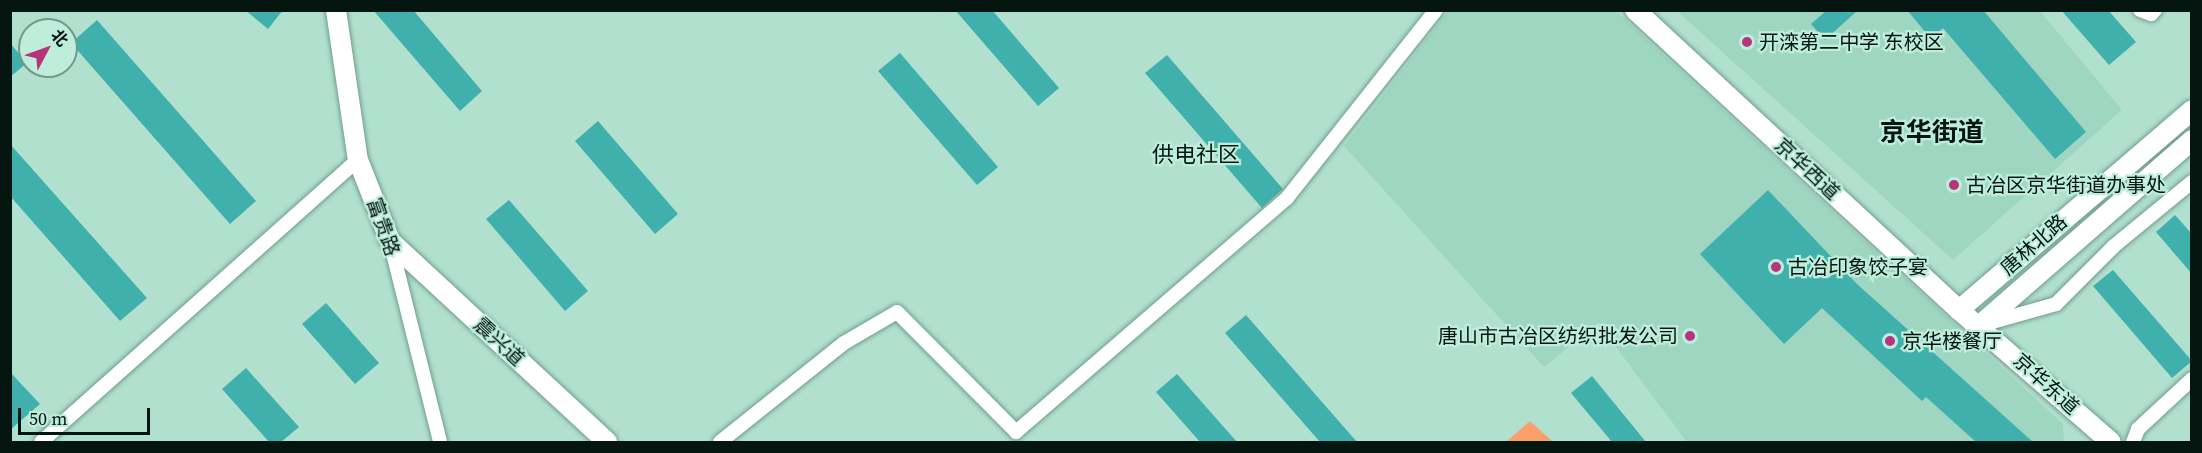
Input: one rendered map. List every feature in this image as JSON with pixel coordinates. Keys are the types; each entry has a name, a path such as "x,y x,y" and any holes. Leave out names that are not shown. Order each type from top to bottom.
{"main road":[{"name":"富贵路","path":"336,10 358,160 390,241"},
{"name":"京华西道","path":"1635,10 1959,310 1980,325"},
{"name":"唐林北路","path":"1959,310 2192,110"},
{"name":"唐林北路","path":"1980,325 2192,140"},
{"name":"震兴道","path":"390,241 607,442"},
{"name":"京华东道","path":"1980,325 2111,442"}],"street":[{"path":"720,442 844,343 897,312 1016,432 1287,198 1436,10"},
{"path":"2140,10 2151,14 2155,10"},
{"path":"40,442 358,160"},
{"path":"1980,325 2056,304 2114,246 2192,182"},
{"name":"富贵路","path":"390,241 440,442"},
{"path":"2133,442 2138,429 2192,379"}],"shaded area":[{"path":"1448,11 1616,11 2063,424 2064,442 1687,442 1598,323 1544,367 1344,146"},
{"name":"古冶区京华街道办事处","path":"1677,11 2040,11 2122,110 1953,260"},
{"path":"1530,421 1553,442 1506,442"}],"building":[{"path":"245,10 283,10 268,29"},
{"path":"373,10 413,10 482,91 460,111"},
{"path":"955,10 992,10 1059,88 1038,106"},
{"path":"1827,10 1858,10 1825,40 1811,24"},
{"name":"古冶区京华街道办事处","path":"1907,10 1983,10 2086,132 2055,159 1943,28 1931,39"},
{"path":"2061,10 2108,10 2136,42 2109,65"},
{"path":"97,20 256,201 230,224 78,51 78,37"},
{"path":"10,43 18,52 18,70 10,77"},
{"path":"900,53 998,167 977,185 878,71"},
{"path":"1167,55 1283,189 1262,208 1145,73"},
{"path":"598,121 678,214 655,234 575,141"},
{"path":"10,144 147,298 120,321 10,196"},
{"path":"1768,190 1857,284 2033,442 1976,442 1926,397 1922,401 1822,308 1784,344 1700,254"},
{"path":"509,200 588,291 565,311 486,219"},
{"path":"2175,215 2192,234 2192,274 2156,232"},
{"path":"2113,270 2192,361 2172,378 2093,286"},
{"path":"326,303 379,363 355,384 302,324"},
{"path":"1246,315 1357,442 1320,442 1225,333"},
{"path":"246,368 299,427 281,442 269,442 222,389"},
{"path":"10,372 40,404 10,430"},
{"path":"1177,374 1237,442 1200,442 1156,392"},
{"path":"1592,376 1646,442 1612,442 1571,393"}],"place":[{"name":"开滦第二中学 东校区","path":"1747,42"},
{"name":"古冶区京华街道办事处","path":"1954,185"},
{"name":"古冶印象饺子宴","path":"1776,267"},
{"name":"唐山市古冶区纺织批发公司","path":"1690,336"},
{"name":"京华楼餐厅","path":"1890,341"}],"district":[{"name":"京华街道","path":"1932,133"},
{"name":"供电社区","path":"1196,155"}]}
